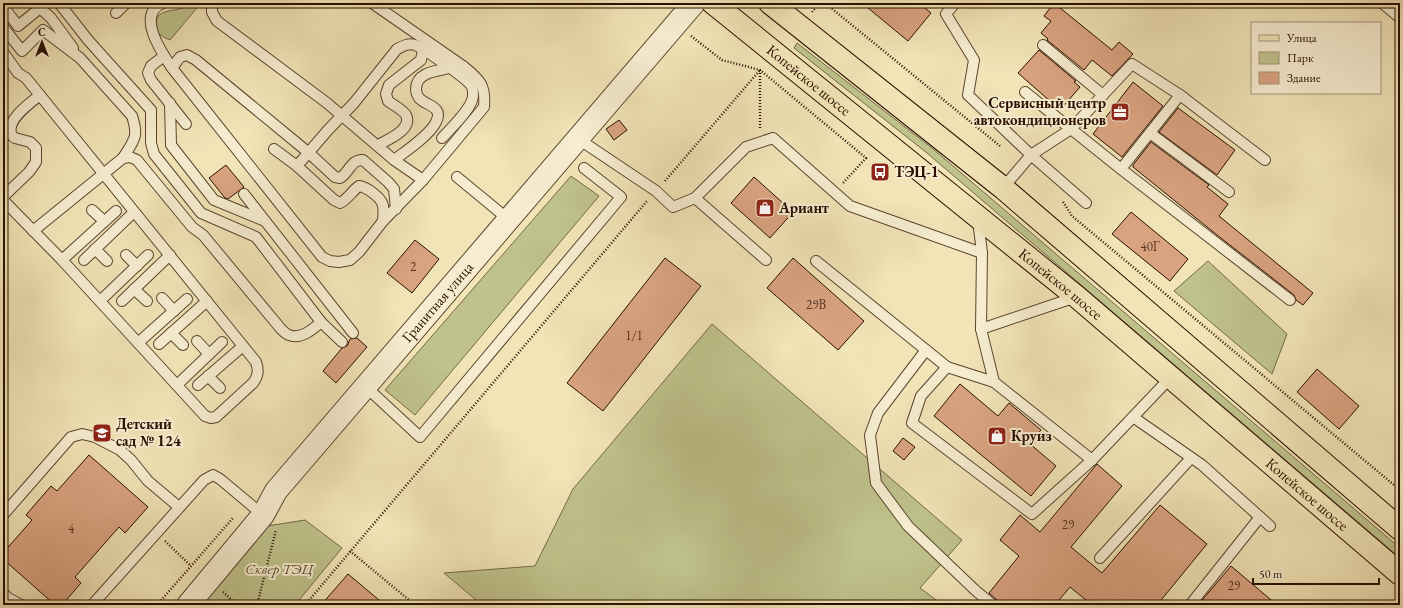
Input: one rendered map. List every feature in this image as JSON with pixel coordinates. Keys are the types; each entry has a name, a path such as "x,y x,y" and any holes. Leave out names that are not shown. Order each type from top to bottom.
{"main road":[{"name":"Копейское шоссе","path":"713,3 1077,297 1400,574"},
{"path":"770,3 1003,188 1400,529"}],"street":[{"name":"Гранитная улица","path":"188,605 269,520 276,491 694,3"}],"lane":[{"path":"59,3 88,40 151,110 152,143 154,154 201,212 256,237 321,322 342,342"},
{"path":"116,12 126,3"},
{"path":"163,3 153,10 150,18 156,42 172,68 322,257 330,261 339,262 350,260 359,252 383,221 396,210 423,180 484,106 484,91 482,83 477,77 372,3"},
{"path":"212,3 212,12 217,21 342,115 394,160 423,180"},
{"path":"955,3 946,14 974,60 968,95 1031,156 1086,203"},
{"path":"1382,3 1400,18"},
{"path":"3,6 18,26 40,8 51,18 80,58 132,116 136,128 135,138 123,158 33,231"},
{"path":"3,27 22,51 43,30 80,58"},
{"path":"297,166 354,103 397,50 407,44 415,45 423,50 467,80 473,87 473,97 469,107 442,138"},
{"path":"1043,45 1103,94"},
{"path":"378,145 398,135 404,129 407,122 406,116 401,110 388,101 386,94 389,85 421,60 423,50"},
{"path":"3,52 18,73 26,78 40,95 103,173 134,212 170,255 256,362 259,370 257,378 253,384 216,417 211,418 205,416 139,342 3,198 29,172 36,162 36,148 30,142 15,138 11,133 11,125 19,113 40,95"},
{"path":"172,68 180,57 187,55 196,60 335,177 340,178 344,176 354,162 362,160 394,189 396,210"},
{"path":"164,56 151,66 148,73 151,80 186,124"},
{"path":"1003,188 1031,156 1071,130 1132,64 1180,94 1265,160"},
{"path":"394,160 426,134 436,122 438,113 434,107 420,99 417,93 416,86 419,79 424,74 450,68"},
{"path":"1025,92 1071,130 1290,300"},
{"path":"1121,169 1180,94"},
{"path":"170,103 171,145 214,200 265,221"},
{"path":"1150,133 1229,192"},
{"path":"578,138 656,191 673,207 695,198 746,147 773,138 850,206 982,253"},
{"path":"274,149 297,166 334,200 340,203 359,186 365,187 380,199 384,208 383,221"},
{"path":"123,158 130,157 137,160 192,226 203,235 281,329 289,335 298,336 307,333 321,322"},
{"path":"365,386 420,437 621,197 584,168"},
{"path":"457,177 509,220"},
{"path":"244,194 353,333"},
{"path":"695,198 766,260"},
{"path":"92,210 104,221"},
{"path":"62,260 116,211"},
{"path":"84,260 134,212"},
{"path":"978,216 982,253 981,329 994,382"},
{"path":"95,250 107,261"},
{"path":"126,254 137,266"},
{"path":"100,301 148,255"},
{"path":"122,301 170,255"},
{"path":"816,262 947,367 994,382 1092,460"},
{"path":"134,289 146,301"},
{"path":"981,329 1077,297"},
{"path":"162,298 174,311"},
{"path":"139,342 187,299"},
{"path":"159,344 207,301"},
{"path":"171,333 183,345"},
{"path":"197,341 209,354"},
{"path":"177,385 222,342"},
{"path":"198,385 243,346"},
{"path":"926,350 878,413 870,435 876,483 908,526 975,590 993,605"},
{"path":"947,367 921,396 912,424 1032,514 1092,460 1171,377"},
{"path":"208,376 220,388"},
{"path":"1133,417 1202,465 1270,526"},
{"path":"3,515 71,437 82,434 95,437 120,450 131,460 148,481 179,507"},
{"path":"1100,558 1191,458"},
{"path":"92,605 204,480 213,476 220,479 269,520"},
{"path":"1190,605 1260,517"},
{"path":"3,593 8,598 21,605"}],"path":[{"path":"825,3 1023,165"},
{"path":"760,70 760,142"},
{"path":"305,605 760,70"},
{"path":"760,70 866,158 835,193"},
{"path":"1062,201 1072,216 1400,490"},
{"path":"257,605 276,532 269,520"},
{"path":"156,533 191,566"},
{"path":"350,551 415,605"}],"green space":[{"path":"190,3 201,3 170,40 160,35 156,28 159,16 165,12 183,8"},
{"path":"797,43 932,148 1400,548 1400,558 927,153 794,48"},
{"path":"571,176 599,196 415,415 385,390"},
{"path":"1208,261 1287,334 1272,374 1174,291"},
{"path":"712,324 962,540 920,588 943,605 482,605 444,573 535,566 573,489"},
{"name":"Сквер ТЭЦ","path":"305,520 342,548 295,605 201,605 267,526"}],"building":[{"path":"862,3 919,3 931,13 908,41"},
{"path":"1054,3 1112,50 1119,42 1133,54 1112,76 1092,60 1084,70 1047,40 1048,39 1041,33 1051,21 1044,16"},
{"path":"1039,50 1076,81 1074,82 1080,87 1060,110 1018,73"},
{"path":"1133,82 1163,106 1122,157 1093,134"},
{"path":"1178,108 1235,150 1217,175 1159,132"},
{"path":"619,120 627,130 614,140 606,129"},
{"path":"1151,142 1209,185 1207,187 1228,204 1219,216 1313,293 1303,305 1296,300 1294,295 1133,167"},
{"path":"226,165 244,187 228,199 225,198 209,178"},
{"path":"754,177 793,212 770,238 731,203"},
{"path":"1131,212 1188,259 1170,281 1112,234"},
{"path":"415,240 439,259 412,293 387,273"},
{"path":"665,258 701,286 603,411 567,383"},
{"path":"793,258 864,321 838,350 767,288"},
{"path":"357,338 367,347 336,383 323,371 342,348 347,346 350,339"},
{"path":"1317,369 1359,406 1339,429 1297,392"},
{"name":"Круиз","path":"960,384 998,416 1009,403 1041,430 1029,443 1056,466 1031,496 934,416"},
{"path":"903,438 915,447 904,460 893,451"},
{"path":"89,455 148,507 125,533 119,527 75,577 81,583 62,605 55,605 3,559 3,553 32,520 26,515 51,486 57,491"},
{"path":"1097,464 1122,486 1071,547 1102,573 1160,505 1207,544 1157,605 1092,605 1070,587 1055,605 1000,605 989,593 1019,556 1000,540 1020,515 1040,532"},
{"path":"1231,566 1277,605 1198,605"},
{"path":"348,574 385,605 321,605"}],"place":[{"name":"Сервисный центр автокондиционеров","path":"1120,112"},
{"name":"ТЭЦ-1","path":"880,172"},
{"name":"Ариант","path":"765,208"},
{"name":"Детский сад № 124","path":"102,433"},
{"name":"Круиз","path":"997,436"}]}
